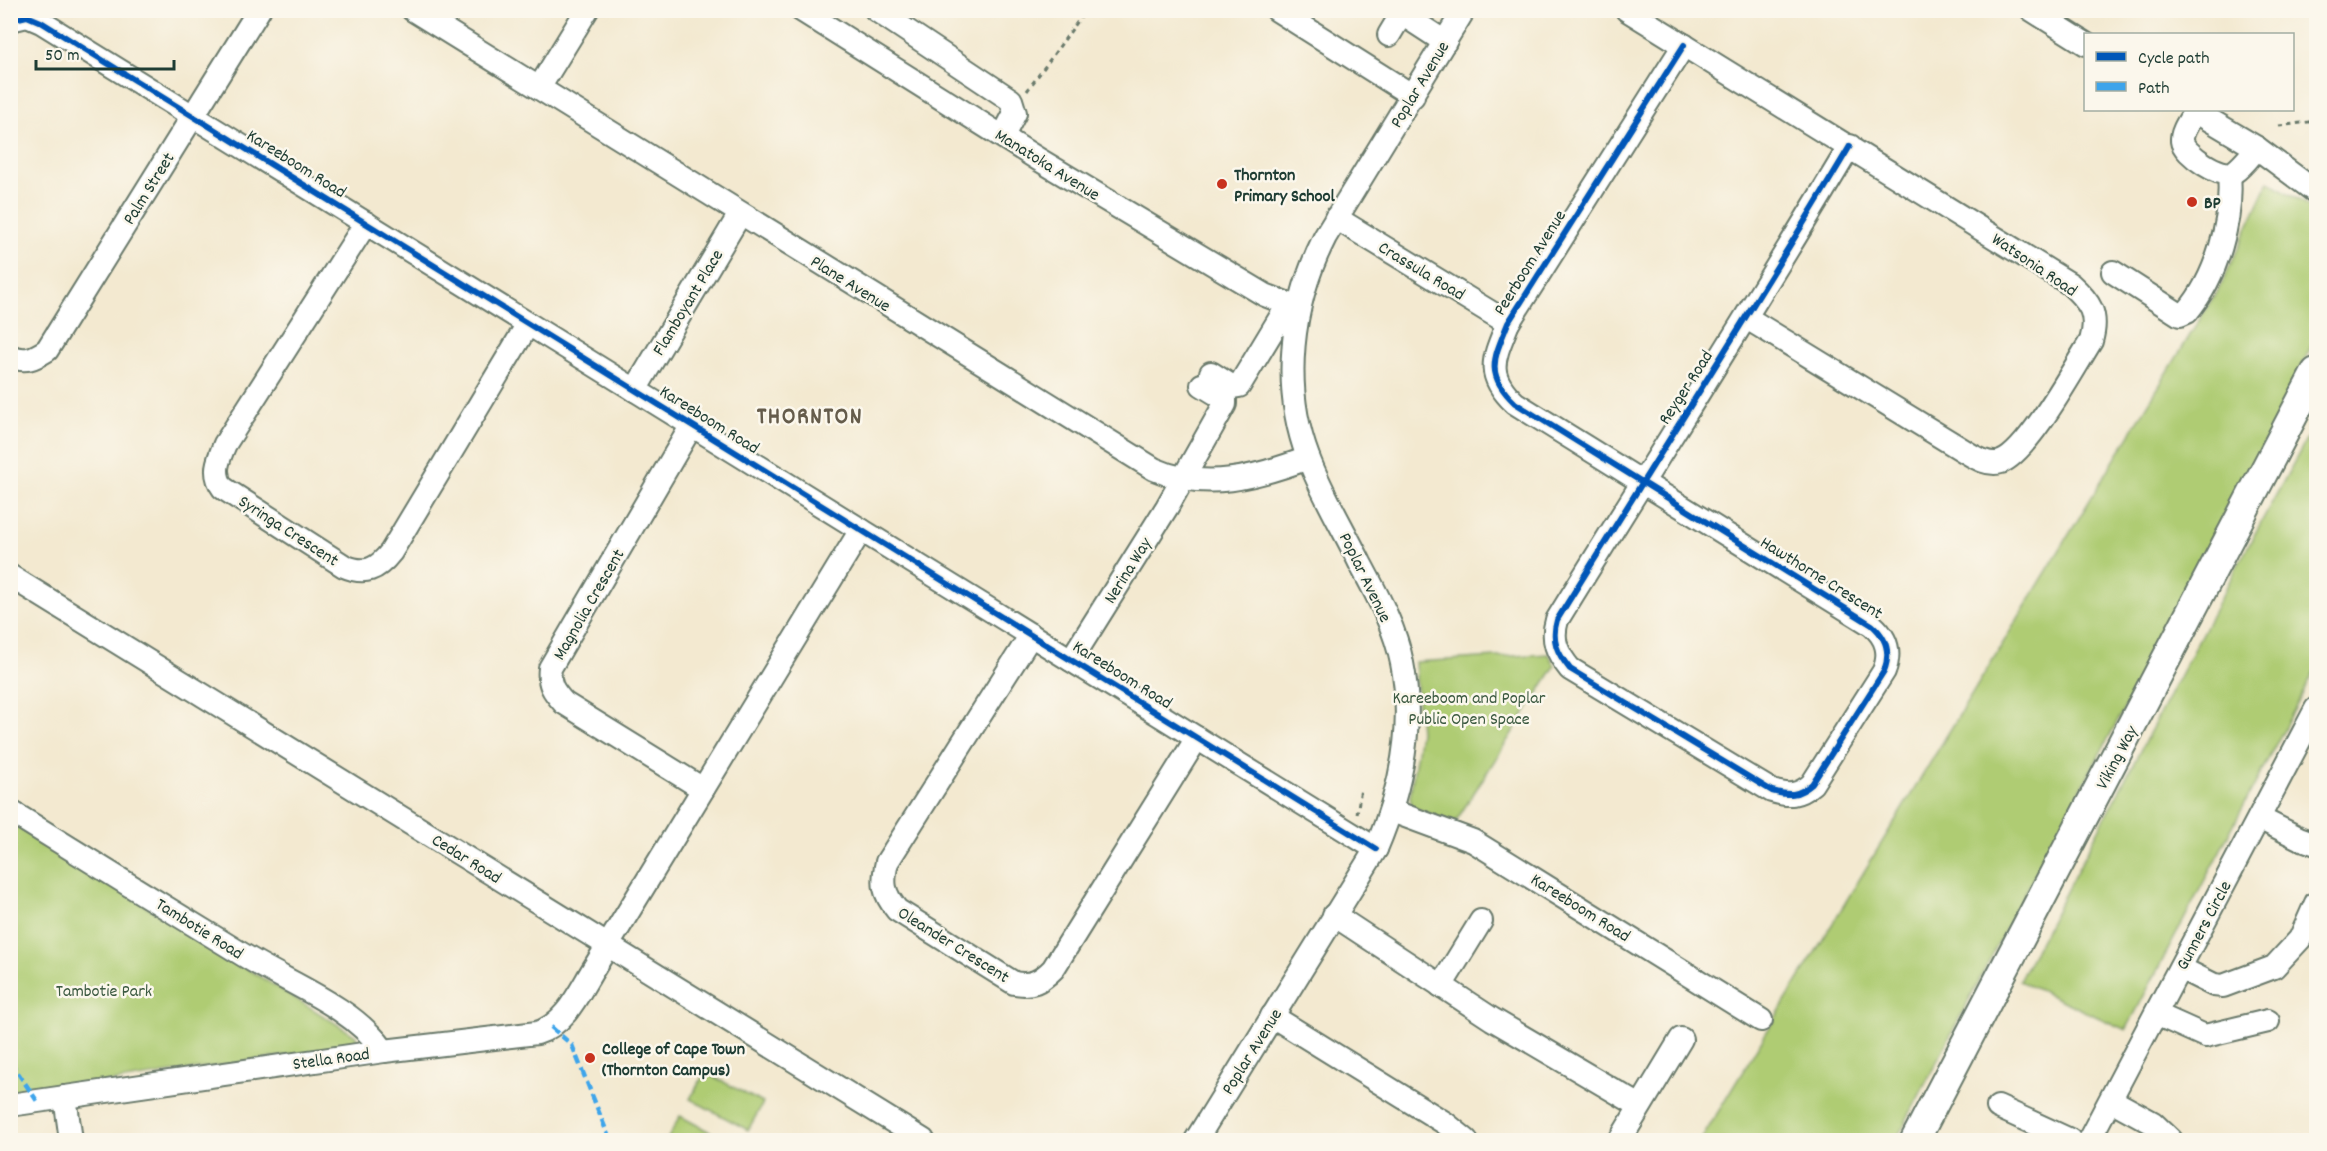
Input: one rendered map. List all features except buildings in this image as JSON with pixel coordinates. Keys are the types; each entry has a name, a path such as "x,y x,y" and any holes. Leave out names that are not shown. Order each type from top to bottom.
{"main road":[{"name":"Viking Way","path":"1915,1140 2316,372"}],"street":[{"name":"Palm Street","path":"22,358 47,350 259,10"},
{"name":"Plane Avenue","path":"413,10 1147,465 1182,480 1222,481 1279,468 1308,458"},
{"path":"539,88 587,10"},
{"name":"Manatoka Avenue","path":"801,10 1265,295 1293,307"},
{"path":"876,10 1004,94 1015,106 1015,113 1003,136"},
{"path":"1277,10 1413,96"},
{"name":"Poplar Avenue","path":"1196,1140 1376,849 1392,811 1402,770 1407,711 1402,662 1384,610 1308,458 1298,422 1293,368 1293,307 1315,256 1336,218 1464,10"},
{"name":"Watsonia Road","path":"1627,10 2070,284 2092,309 2096,325 2091,341 2028,438 2016,454 1999,463 1983,461 1966,452 1747,318"},
{"path":"2032,10 2084,43"},
{"path":"1389,35 1403,12 1444,42"},
{"name":"Kareeboom Road","path":"19,18 192,116 1376,849"},
{"name":"Peerboom Avenue","path":"1642,483 1515,403 1503,392 1494,377 1494,357 1508,323 1684,45"},
{"path":"2194,111 2182,135 2182,144 2190,154 2219,173 2234,173 2257,148"},
{"path":"2196,111 2257,148 2316,192"},
{"name":"Reyger Road","path":"1555,645 1553,632 1557,620 1747,318 1850,146"},
{"path":"2113,272 2180,315 2187,312 2205,284 2215,261 2230,202 2229,174"},
{"name":"Flamboyant Place","path":"635,390 740,214"},
{"name":"Crassula Road","path":"1336,218 1508,323"},
{"name":"Syringa Crescent","path":"366,223 225,444 218,459 217,471 218,480 224,488 344,566 358,572 369,571 387,558 528,324"},
{"name":"Nerina Way","path":"1071,660 1182,480 1225,404 1225,399 1206,379 1233,387 1239,386 1293,307"},
{"name":"Magnolia Crescent","path":"692,425 550,668 548,681 553,692 564,703 703,789"},
{"name":"Hawthorne Crescent","path":"1555,645 1570,669 1772,791 1790,796 1803,792 1812,784 1884,671 1887,646 1879,631 1872,625 1642,483"},
{"path":"608,944 861,530"},
{"name":"Cedar Road","path":"10,576 923,1140"},
{"name":"Oleander Crescent","path":"1031,635 887,862 883,881 885,896 897,910 994,971 1014,983 1028,985 1041,981 1053,969 1197,738"},
{"name":"Gunners Circle","path":"2089,1140 2316,709"},
{"name":"Tambotie Road","path":"10,811 247,958 331,1006 369,1033 384,1051"},
{"name":"Kareeboom Road","path":"1392,811 1482,846 1761,1020"},
{"path":"2259,818 2316,844"},
{"path":"2180,968 2214,985 2223,986 2274,967 2300,939 2316,903"},
{"path":"1334,915 1492,1019 1641,1106"},
{"path":"1441,986 1480,921"},
{"name":"Stella Road","path":"10,1105 384,1051 544,1031 560,1021 608,944"},
{"path":"2156,1014 2205,1036 2268,1021"},
{"path":"1272,1016 1445,1123 1466,1140"},
{"path":"1620,1140 1681,1039"},
{"path":"65,1097 71,1140"},
{"path":"2110,1100 2153,1123 2170,1140"},
{"path":"1998,1107 2070,1140"}],"path":[{"path":"1015,106 1086,10"},
{"path":"2279,126 2316,121"},
{"path":"1356,815 1361,788"}],"green space":[{"path":"2269,181 2316,211 2316,336 2242,490 2012,917 1896,1140 1701,1140 2223,281"},
{"path":"2316,422 2316,668 2126,1030 2019,981 2241,559"},
{"name":"Kareeboom and Poplar Public Open Space","path":"1549,654 1555,666 1454,824 1412,807 1410,797 1420,732 1415,662"},
{"name":"Tambotie Park","path":"10,822 356,1036 358,1045 11,1097"},
{"path":"705,1072 763,1103 748,1130 690,1099"},
{"path":"680,1116 725,1140 667,1140"}],"marked path":[{"path":"551,1027 572,1045 610,1140"},
{"path":"10,1061 37,1101"}],"cycle path":[{"path":"10,20 27,16 41,22 1376,849"},
{"path":"1684,45 1508,323 1496,356 1495,374 1505,393 1515,403 1872,625 1881,635 1887,652 1884,671 1812,784 1798,793 1783,794 1772,791 1570,669 1556,646 1555,627 1557,620 1630,502 1667,443 1741,325 1850,146"}],"place":[{"name":"Thornton Primary School","path":"1222,184"},
{"name":"BP","path":"2192,202"},
{"name":"College of Cape Town (Thornton Campus)","path":"590,1058"}],"district":[{"name":"THORNTON","path":"810,415"}]}
